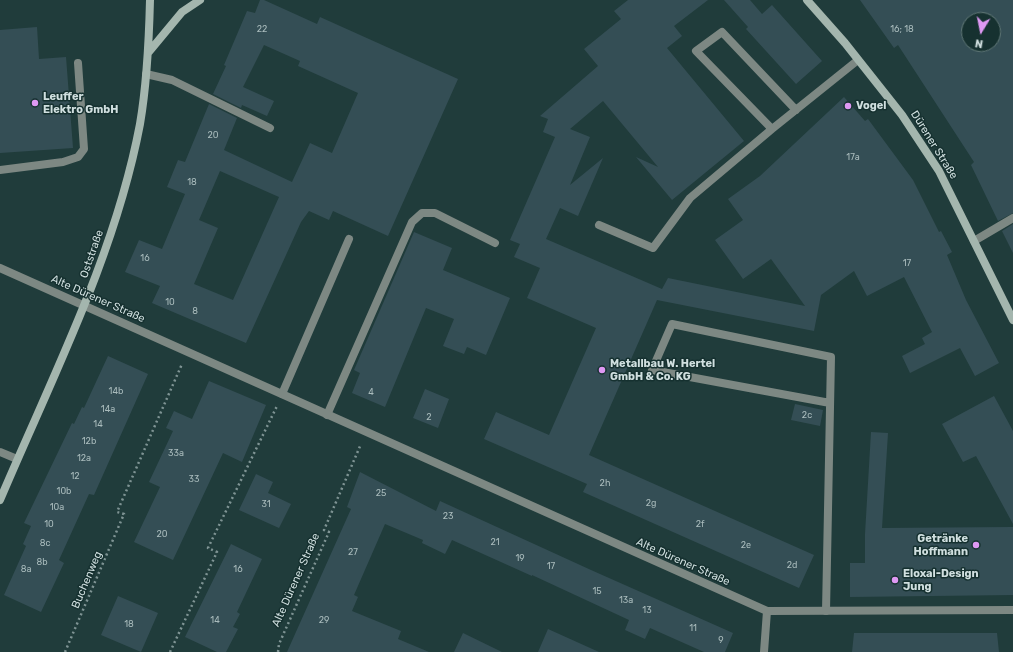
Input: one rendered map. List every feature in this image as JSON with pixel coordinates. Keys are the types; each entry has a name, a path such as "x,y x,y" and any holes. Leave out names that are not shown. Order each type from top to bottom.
{"main road":[{"name":"Oststraße","path":"0,500 85,305 104,255 126,184 140,122 148,53 150,0"},
{"path":"148,53 182,12 200,0"},
{"name":"Dürener Straße","path":"807,0 902,115 939,171 1013,320"}],"street":[{"path":"772,129 696,51 722,32 796,110"},
{"path":"599,225 653,248 690,198 772,129 858,60"},
{"path":"0,170 63,162 78,158 84,149 85,138 78,63"},
{"path":"146,74 172,80 270,128"},
{"path":"327,414 412,222 422,213 434,213 495,243"},
{"path":"974,241 1013,218"},
{"path":"282,394 349,240"},
{"name":"Alte Dürener Straße","path":"0,268 767,611 1013,610"},
{"path":"826,611 831,357 672,324 652,370 830,403"},
{"path":"0,452 17,459"},
{"path":"764,652 767,611"}],"path":[{"name":"Buchenweg","path":"66,652 124,514 117,512 188,351"},
{"path":"170,652 217,552 208,548 282,394"},
{"name":"Alte Dürener Straße","path":"278,652 279,644 329,532 324,530 366,432"}],"building":[{"path":"260,0 264,0 317,24 320,17 458,79 388,236 333,211 329,220 309,211 301,222 246,343 152,303 160,286 125,272 139,240 162,249 185,194 167,187 178,160 185,162 209,104 237,118 224,150 292,182 310,143 332,153 358,93 298,66 300,61 264,45 243,87 274,101 267,116 242,105 241,108 213,94 226,66 224,65 247,11 255,13","holes":["220,171 279,197 233,300 194,284 218,228 199,220"]},
{"path":"628,0 708,0 674,26 682,36 667,48 744,141 672,200 636,157 658,167 603,101 570,129 590,137 570,185 603,158 578,216 560,208 546,239 662,289 668,278 805,306 771,259 743,279 715,240 743,220 728,199 760,176 844,97 865,121 868,119 913,180 939,232 941,231 952,252 947,255 966,300 999,363 975,376 960,348 910,373 902,356 925,344 922,338 932,332 904,277 867,296 854,271 821,295 814,331 657,300 589,455 814,555 799,588 583,492 587,484 484,439 496,412 549,435 596,328 527,298 540,268 514,257 520,244 510,240 555,137 543,132 548,119 540,116 598,66 584,49 621,19 614,11"},
{"path":"724,0 750,0 762,14 772,5 822,61 796,84 746,29 748,27"},
{"path":"860,0 1013,0 1013,213 998,221 971,165 974,162 898,45 894,48"},
{"name":"Leuffer Elektro GmbH","path":"37,27 39,59 66,57 73,148 0,153 0,30"},
{"path":"1013,224 1013,253 1002,231"},
{"path":"414,232 452,248 443,270 510,298 486,355 467,347 464,354 443,346 454,319 426,308 385,407 352,393 360,373 354,370"},
{"path":"108,356 148,374 94,495 89,494 59,560 64,563 41,612 4,595 26,546 23,544 31,526 24,523 72,423 74,424 82,407 84,408"},
{"path":"209,381 266,405 242,462 223,453 173,560 134,542 160,487 149,482 173,431 166,428 174,411 192,419"},
{"path":"425,389 449,399 438,428 413,418"},
{"path":"994,396 1013,431 1013,524 976,456 963,462 942,424"},
{"path":"795,404 823,410 820,426 791,420"},
{"path":"871,432 888,433 882,528 1013,527 1013,595 850,597 850,563 865,563 865,534"},
{"path":"360,472 436,511 440,501 733,633 725,652 704,652 650,628 645,639 625,630 629,620 532,575 452,540 445,554 422,543 423,540 385,524 354,595 358,597 352,611 401,631 398,639 429,652 287,652 351,509 347,507"},
{"path":"256,474 273,482 268,493 291,504 279,528 239,510"},
{"path":"231,544 262,559 237,612 240,614 233,627 238,629 226,652 217,652 185,637"},
{"path":"118,596 158,613 141,652 101,635"},
{"path":"548,629 599,652 538,652"},
{"path":"463,633 502,652 454,652"},
{"path":"854,633 997,633 999,652 852,652"}],"place":[{"name":"Leuffer Elektro GmbH","path":"35,103"},
{"name":"Vogel","path":"848,106"},
{"name":"Metallbau W. Hertel GmbH & Co. KG","path":"602,370"},
{"name":"Getränke Hoffmann","path":"976,545"},
{"name":"Eloxal-Design Jung","path":"895,580"}]}
